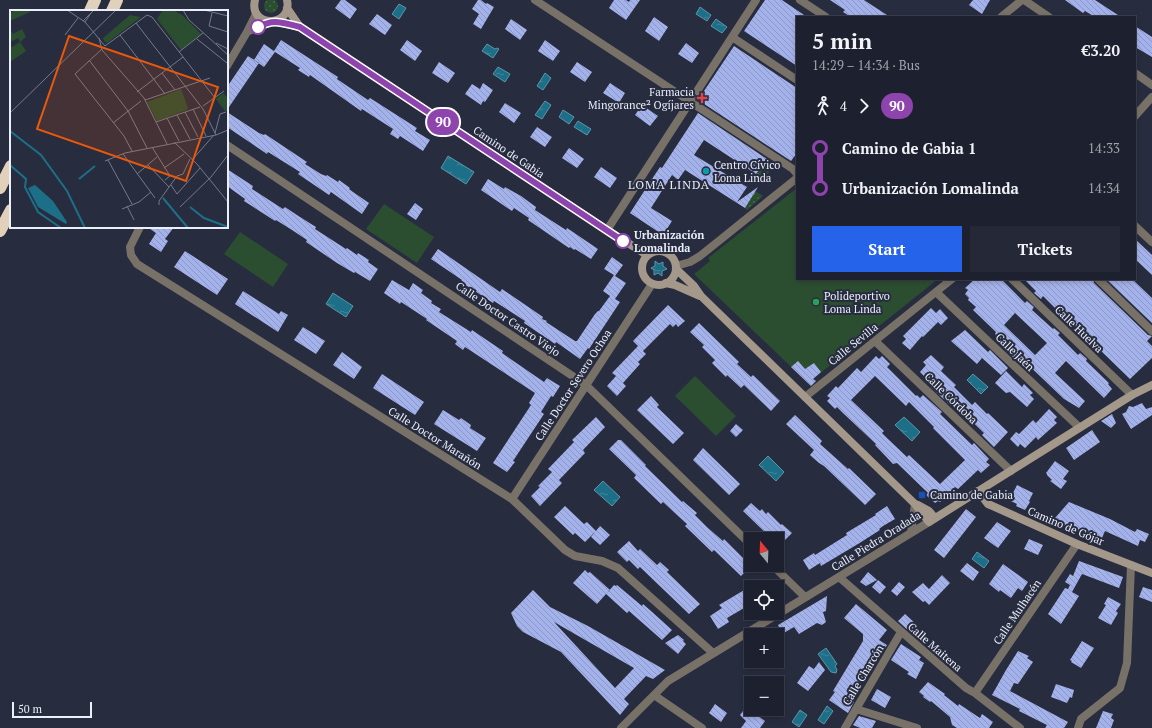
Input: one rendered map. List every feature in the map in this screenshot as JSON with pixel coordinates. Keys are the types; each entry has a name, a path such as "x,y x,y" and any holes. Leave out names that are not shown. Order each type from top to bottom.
{"highway":[{"path":"90,10 95,0"},
{"path":"112,10 117,0"},
{"path":"0,188 10,168"},
{"path":"0,231 10,212"}],"street":[{"path":"254,0 256,14 261,19 271,21"},
{"path":"535,0 793,168 796,172"},
{"path":"606,230 756,0"},
{"path":"800,0 824,16"},
{"path":"1002,16 1023,0 1047,16"},
{"path":"247,32 282,17 287,4"},
{"name":"Camino de Gabia","path":"287,4 300,27"},
{"path":"228,64 256,14"},
{"name":"Camino de Gabia","path":"271,21 300,27 606,230 647,255"},
{"path":"732,37 796,79"},
{"path":"1136,74 1152,85"},
{"path":"1136,115 1152,97"},
{"name":"Calle Doctor Castro Viejo","path":"228,146 586,385 744,538"},
{"path":"676,268 700,256 796,179"},
{"path":"1136,227 1152,242"},
{"name":"Calle Doctor Marañón","path":"140,228 130,247 131,255 137,264 512,499 565,550 575,556 602,561 618,568 713,653"},
{"path":"676,268 673,278 661,285 652,284 643,276 642,271 644,260 647,255 652,252 662,251 671,257 676,268 694,286 701,296 932,520"},
{"name":"Calle Sevilla","path":"806,397 951,280"},
{"name":"Calle Huelva","path":"1013,280 1132,395"},
{"path":"1099,280 1152,331"},
{"path":"666,283 675,285 701,296"},
{"name":"Calle Doctor Severo Ochoa","path":"512,499 652,284"},
{"name":"Calle Jaén","path":"936,292 1079,428"},
{"name":"Calle Córdoba","path":"875,341 1011,471"},
{"name":"Calle Piedra Oradada","path":"620,728 668,681 932,520 1132,395 1152,385"},
{"name":"Camino de Gójar","path":"978,491 988,504 1077,544 1132,565 1151,570"},
{"path":"911,532 915,504"},
{"name":"Calle Mulhacén","path":"975,693 1077,544"},
{"path":"1078,728 1081,719 1120,688 1127,663 1132,565"},
{"path":"779,572 805,597"},
{"name":"Calle Maitena","path":"839,577 966,688 975,693 1020,728"},
{"name":"Calle Charcón","path":"845,728 901,632"},
{"path":"654,694 702,728"},
{"path":"856,709 917,728"}],"green space":[{"path":"268,-1 274,-1 278,3 278,9 274,13 268,13 264,9 264,3"},
{"path":"764,162 770,170 764,180 756,175"},
{"name":"Polideportivo Loma Linda","path":"796,189 796,280 937,280 808,383 694,274 710,261 708,258"},
{"path":"755,191 763,196 747,210 745,208"},
{"path":"384,204 434,237 417,263 366,229"},
{"path":"240,232 288,264 273,287 224,254"},
{"path":"695,376 736,416 716,436 675,396"}],"water":[{"path":"399,4 406,8 399,19 392,14"},
{"path":"700,7 711,15 707,21 696,14"},
{"path":"716,19 727,27 722,33 711,26"},
{"path":"487,44 495,49 499,49 493,58 482,51"},
{"path":"498,67 510,74 505,82 493,74"},
{"path":"545,73 551,78 543,90 537,86"},
{"path":"545,101 551,105 542,119 535,115"},
{"path":"563,110 574,117 569,124 559,117"},
{"path":"578,121 591,129 587,135 574,127"},
{"path":"448,156 474,172 466,184 441,168"},
{"path":"655,261 659,264 663,262 663,266 667,269 662,271 662,276 658,273 654,275 654,270 651,268 655,266"},
{"path":"333,293 353,306 346,317 326,304"},
{"path":"973,374 988,387 981,394 967,380"},
{"path":"904,417 920,432 912,441 895,425"},
{"path":"768,456 784,472 776,481 759,465"},
{"path":"603,481 620,497 612,506 594,490"},
{"path":"977,552 989,561 984,568 972,559"},
{"path":"826,648 837,664 835,666 837,670 836,673 831,672 818,654"},
{"path":"827,706 833,711 824,724 818,720"},
{"path":"800,710 807,715 799,727 792,722"}],"building":[{"path":"341,0 345,0 357,9 350,19 335,8"},
{"path":"478,0 481,0 494,7 481,29 473,24 479,14 472,9"},
{"path":"614,0 626,0 629,2 630,0 640,0 626,20 609,8"},
{"path":"765,0 782,0 806,16 796,16 796,65 744,31"},
{"path":"830,0 864,0 888,16 849,16 843,12 845,10"},
{"path":"973,0 990,0 982,14 969,5"},
{"path":"1065,0 1095,0 1119,16 1093,16 1085,11 1083,13"},
{"path":"377,14 392,25 385,35 369,24"},
{"path":"654,17 668,27 659,41 645,31"},
{"path":"511,19 527,30 520,40 505,29"},
{"path":"1136,27 1152,37 1152,57 1136,48"},
{"path":"281,40 338,77 337,79 368,100 370,98 417,128 415,131 430,140 423,151 400,136 398,139 390,134 393,129 362,109 361,111 310,75 309,77 298,70 300,68 275,52 264,67 254,60 264,44 274,51"},
{"path":"407,40 422,51 415,61 400,50"},
{"path":"545,40 560,51 553,61 538,51"},
{"path":"686,43 699,53 692,63 678,54"},
{"path":"734,46 796,87 796,154 791,161 698,100"},
{"path":"248,56 259,63 228,109 228,86"},
{"path":"439,62 455,73 448,83 432,73"},
{"path":"577,62 592,72 585,82 570,72"},
{"path":"483,83 493,90 485,102 483,101 481,105 465,94 472,84 480,89"},
{"path":"610,83 625,93 619,103 603,93"},
{"path":"505,103 521,113 514,123 499,112"},
{"path":"642,105 658,116 650,126 635,115"},
{"path":"228,113 259,133 265,134 307,162 305,164 321,174 327,175 338,182 339,180 369,203 362,214 331,192 329,195 298,174 300,172 268,152 267,154 228,128"},
{"path":"698,113 767,159 756,174 704,140 694,155 747,187 737,202 758,187 745,208 685,170 678,180 672,175 651,208 672,221 663,235 630,213"},
{"path":"537,127 552,137 545,147 530,137"},
{"path":"569,148 584,159 577,168 562,158"},
{"path":"601,167 617,178 610,188 594,177"},
{"path":"228,170 253,186 252,189 283,209 285,207 346,249 347,248 357,255 358,253 369,260 368,262 378,269 370,281 355,272 354,273 306,242 307,240 292,230 244,201 245,199 228,187"},
{"path":"488,179 504,189 505,187 521,196 536,207 535,210 566,230 567,228 598,249 591,259 575,249 569,248 528,220 529,218 514,208 512,211 481,190"},
{"path":"415,203 423,209 416,220 407,214"},
{"path":"148,228 173,228 165,239 168,241 161,252 149,244 156,233"},
{"path":"1136,240 1152,255 1152,275 1136,260"},
{"path":"438,249 500,292 502,289 543,317 542,319 547,321 546,322 575,341 577,341 595,314 610,296 603,291 614,275 604,269 612,257 623,265 615,276 626,283 615,299 620,302 589,349 588,348 580,359 556,342 555,344 524,323 525,321 494,301 493,303 461,282 462,280 431,259"},
{"path":"185,251 228,279 217,295 174,267"},
{"path":"392,280 409,290 413,283 423,290 421,293 432,301 431,303 441,309 439,312 471,332 472,330 544,382 547,378 560,386 553,397 551,396 541,412 544,414 513,461 515,462 507,472 493,463 531,405 529,403 535,393 465,347 463,350 455,344 457,341 426,320 427,319 384,293"},
{"path":"974,280 1002,280 1025,303 1027,301 1034,307 1032,310 1053,329 1054,328 1060,333 1058,335 1078,355 1080,353 1087,359 1086,361 1109,383 1108,384 1112,389 1104,398 1066,361 1055,373 1085,401 1079,408 1064,399 1020,357 1016,360 997,342 1001,339 995,334 996,332 973,310 976,307 968,300 969,298 965,294 968,290 965,288","holes":["1015,313 1047,343 1035,355 1004,325"]},
{"path":"1025,280 1093,280 1094,283 1148,335 1152,336 1147,341 1152,346 1152,358 1130,379 1071,322 1068,325 1062,320 1064,317 1043,296 1041,299 1034,293 1036,291"},
{"path":"1107,280 1133,280 1152,298 1152,323"},
{"path":"243,291 279,314 281,311 288,315 278,332 235,304"},
{"path":"668,305 685,321 678,327 676,324 673,327 670,324 643,351 646,354 638,362 640,364 623,383 626,386 617,396 607,386 616,376 612,373 638,346 633,341"},
{"path":"931,308 936,313 940,309 948,318 941,325 938,322 923,337 922,336 910,350 902,343 906,339 903,336"},
{"path":"699,323 739,362 737,364 751,377 753,375 780,401 771,411 744,385 741,388 727,375 726,377 712,363 715,360 702,347 704,345 690,332"},
{"path":"303,327 325,341 316,354 294,340"},
{"path":"965,330 988,352 990,350 1008,368 1001,375 982,358 977,364 951,341"},
{"path":"342,352 362,367 354,379 333,365"},
{"path":"931,355 944,367 941,371 956,385 954,387 972,405 975,402 1008,432 994,447 982,435 984,433 952,402 949,404 931,387 933,385 920,372 926,365 923,362"},
{"path":"876,356 879,359 882,356 890,364 887,367 916,396 917,395 920,398 923,395 942,412 940,414 972,445 974,443 989,459 986,462 990,465 981,473 978,470 958,489 955,487 940,502 938,501 935,503 926,495 928,493 897,463 893,464 875,445 876,444 837,407 835,409 827,401 830,398 827,396 836,386 838,388 857,368 861,372","holes":["875,376 906,406 909,402 965,460 940,484 909,455 907,457 882,433 884,431 851,400"]},
{"path":"798,361 805,369 814,363 821,372 813,379 816,381 811,386 791,367"},
{"path":"1006,371 1022,387 1024,384 1033,393 1030,395 1034,399 1027,407 1010,392 1006,393 995,383"},
{"path":"382,374 424,402 415,415 373,388"},
{"path":"651,396 659,405 657,407 684,433 673,444 637,410"},
{"path":"1142,403 1146,409 1152,407 1152,415 1131,429 1122,414 1126,412 1129,406 1133,407"},
{"path":"1049,409 1057,417 1054,420 1057,423 1038,440 1036,437 1025,448 1020,444 1018,447 1010,439 1016,432 1019,434 1033,420 1036,423"},
{"path":"443,410 459,420 461,418 471,425 470,428 486,438 477,451 434,424"},
{"path":"1112,414 1116,423 1111,428 1101,421"},
{"path":"795,415 822,441 820,444 848,469 849,468 876,494 865,505 824,466 810,455 814,450 786,424"},
{"path":"596,417 605,427 583,450 585,453 559,480 562,483 540,506 531,496 540,487 538,486 552,472 548,469 574,442 572,440"},
{"path":"736,424 743,430 736,437 730,431"},
{"path":"1092,430 1100,442 1074,460 1066,448"},
{"path":"618,440 621,440 682,502 683,501 697,513 695,515 708,528 723,541 724,539 744,559 745,572 741,576 714,550 712,552 685,526 687,524 663,502 661,504 634,478 636,475 609,449"},
{"path":"703,448 740,484 729,495 693,460"},
{"path":"1055,461 1069,471 1063,479 1067,481 1061,489 1050,481 1052,480 1046,473"},
{"path":"1017,485 1033,493 1025,510 1016,506 1017,504 1010,499"},
{"path":"1069,502 1110,519 1135,532 1137,529 1149,534 1145,542 1140,540 1138,546 1105,531 1102,538 1097,536 1096,538 1093,538 1060,524 1061,521 1055,518"},
{"path":"751,503 760,511 762,509 766,514 768,512 781,525 782,524 792,533 784,541 784,532 765,532 743,511"},
{"path":"565,506 584,524 587,522 596,531 585,542 575,533 573,535 554,517"},
{"path":"887,506 895,519 858,544 821,566 820,563 809,570 803,560 814,553 815,555 847,535 846,533 876,515 875,514"},
{"path":"966,509 976,517 944,558 934,550"},
{"path":"997,522 1011,531 998,548 984,538"},
{"path":"600,526 610,535 600,545 591,537"},
{"path":"1029,539 1043,545 1038,555 1024,549"},
{"path":"629,541 638,551 640,549 657,565 660,562 669,570 667,572 700,604 689,614 640,567 638,569 629,560 627,562 617,552"},
{"path":"1079,561 1123,577 1119,588 1082,574 1072,592 1079,596 1061,624 1048,614 1065,588 1068,589 1070,585 1065,582 1070,574 1073,576"},
{"path":"967,563 979,572 973,581 960,571"},
{"path":"1003,564 1028,582 1022,591 1018,588 1011,598 1000,590 999,592 989,584"},
{"path":"585,570 588,573 590,572 610,590 614,585 617,585 642,606 643,604 672,630 662,640 629,611 627,613 606,594 597,604 573,583"},
{"path":"868,572 877,580 866,586 860,582"},
{"path":"942,575 950,583 929,605 925,601 923,602 912,592 923,583 929,589"},
{"path":"878,580 886,587 880,594 872,587"},
{"path":"899,582 905,587 897,596 891,591"},
{"path":"1143,587 1152,590 1152,602 1139,597"},
{"path":"533,590 550,607 588,626 665,670 653,679 646,676 624,699 629,704 620,715 561,652 523,632 517,626 511,613","holes":["554,622 634,668 615,688"]},
{"path":"744,590 744,608 727,618 729,622 718,629 710,616 722,608 719,605"},
{"path":"827,596 826,611 823,612 826,622 822,625 817,623 799,634 794,627 784,633 784,628 779,628 778,625"},
{"path":"1108,597 1121,604 1116,611 1118,613 1111,625 1098,618 1106,605 1104,604"},
{"path":"856,604 887,630 879,640 887,645 882,654 878,652 850,699 854,702 848,713 829,700 835,692 833,691 863,641 863,634 844,618"},
{"path":"905,614 917,625 910,632 898,621"},
{"path":"678,635 686,644 678,654 665,643"},
{"path":"1082,641 1094,648 1081,668 1070,660"},
{"path":"901,644 921,657 919,660 924,663 916,679 907,674 909,672 891,660"},
{"path":"1018,651 1029,656 1027,658 1033,662 1018,684 1014,683 1010,691 1068,722 1064,728 1045,728 1047,725 992,695"},
{"path":"819,662 825,670 808,691 797,683 809,666 814,669"},
{"path":"928,682 945,694 944,695 958,706 959,704 980,718 982,714 993,722 989,728 957,728 952,725 950,717 931,701 930,702 923,697 924,696 919,692"},
{"path":"1056,684 1074,690 1072,698 1070,697 1067,703 1051,697"},
{"path":"877,689 891,697 885,708 871,700"},
{"path":"715,704 727,713 721,722 709,713"},
{"path":"744,710 744,716 758,716 765,721 760,728 741,728 746,721 740,715"},
{"path":"1103,711 1113,714 1111,718 1114,720 1111,728 1096,728"},
{"path":"859,716 876,721 872,728 860,728 853,725"}],"bus line":[{"name":"90","path":"258,27 274,21 300,27 623,241"}],"place":[{"name":"Farmacia Mingorance² Ogíjares","path":"702,98"},
{"name":"Centro Cívico Loma Linda","path":"706,171"},
{"name":"Urbanización Lomalinda","path":"623,241"},
{"name":"Polideportivo Loma Linda","path":"816,302"},
{"name":"Camino de Gabia","path":"922,495"}],"district":[{"name":"LOMA LINDA","path":"669,185"}]}
